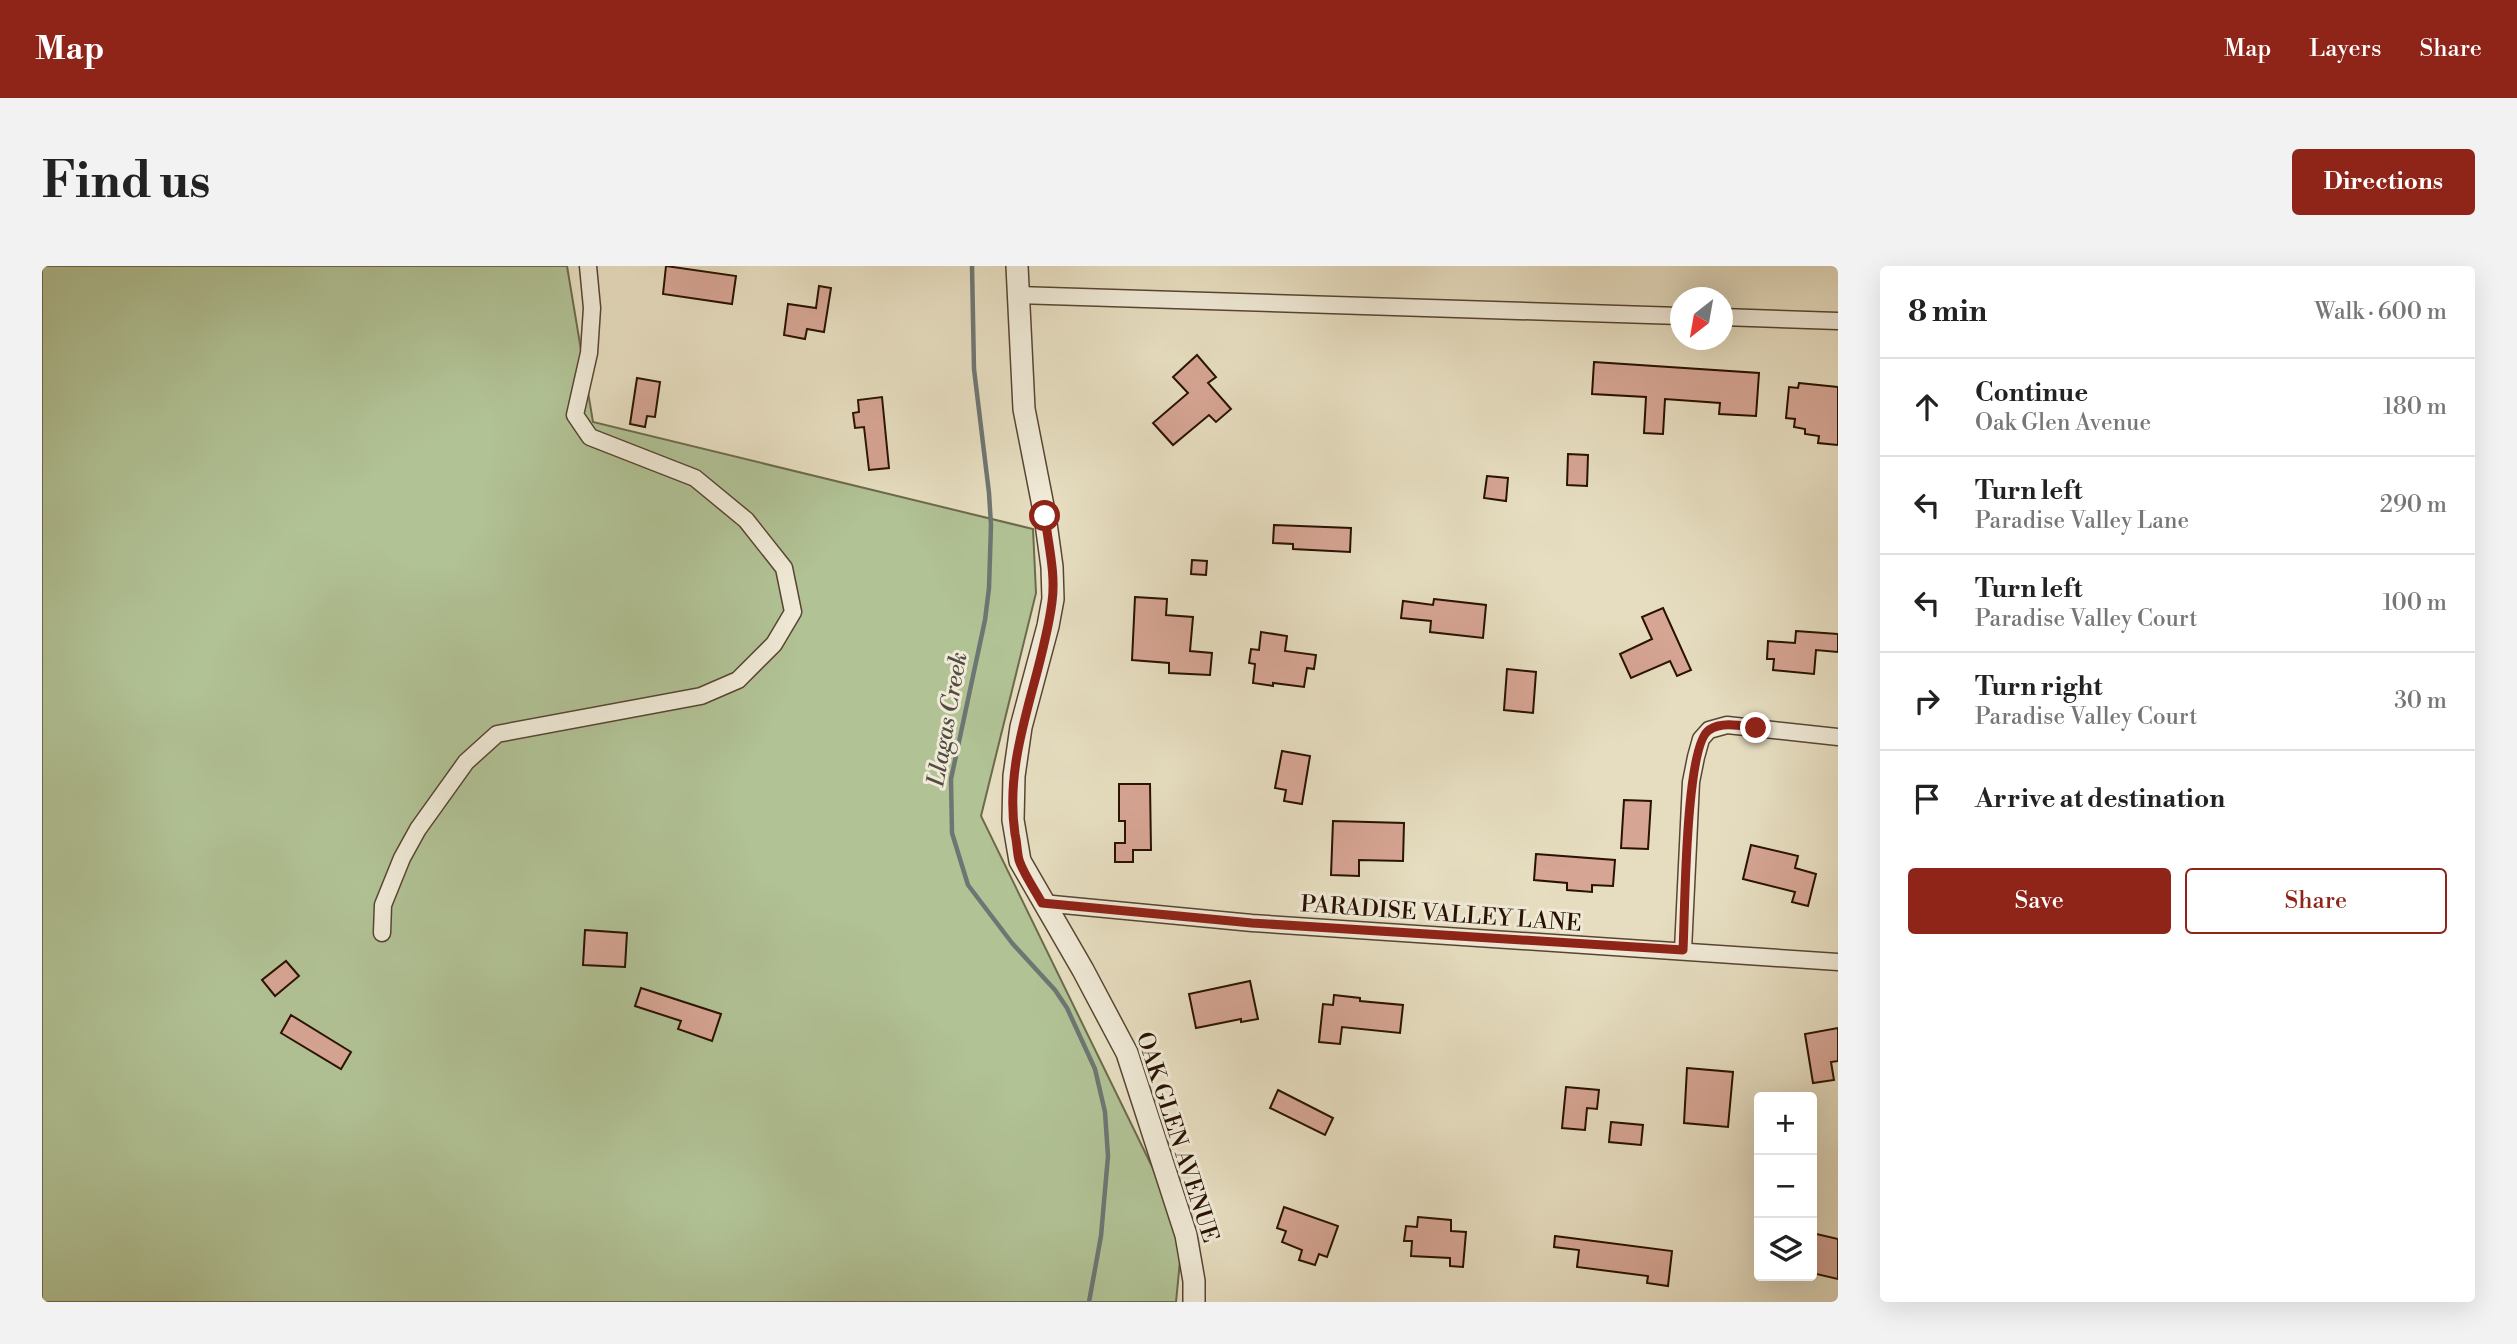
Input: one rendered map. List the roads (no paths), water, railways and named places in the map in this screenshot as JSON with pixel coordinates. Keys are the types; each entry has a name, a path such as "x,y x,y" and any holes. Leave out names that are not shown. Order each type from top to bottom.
{"street":[{"path":"382,933 383,905 402,858 418,829 466,762 497,734 701,696 738,680 774,644 793,611 785,568 746,520 695,478 590,437 575,415 590,354 592,307 588,266"},
{"name":"OAK GLEN AVENUE","path":"1017,266 1024,410 1045,516 1053,599 1021,727 1014,776 1013,820 1020,861 1127,1053 1186,1235 1194,1280 1194,1302"},
{"path":"1017,295 1670,316"},
{"path":"1733,317 1838,321"},
{"path":"1683,950 1691,782 1701,739 1709,730 1727,725 1838,737"},
{"name":"PARADISE VALLEY LANE","path":"1042,903 1252,923 1838,962"}],"waterway":[{"name":"Llagas Creek","path":"972,266 974,369 991,525 989,588 985,620 951,779 952,833 968,885 1012,943 1055,990 1067,1008 1095,1069 1105,1112 1108,1156 1101,1236 1089,1302"}]}
